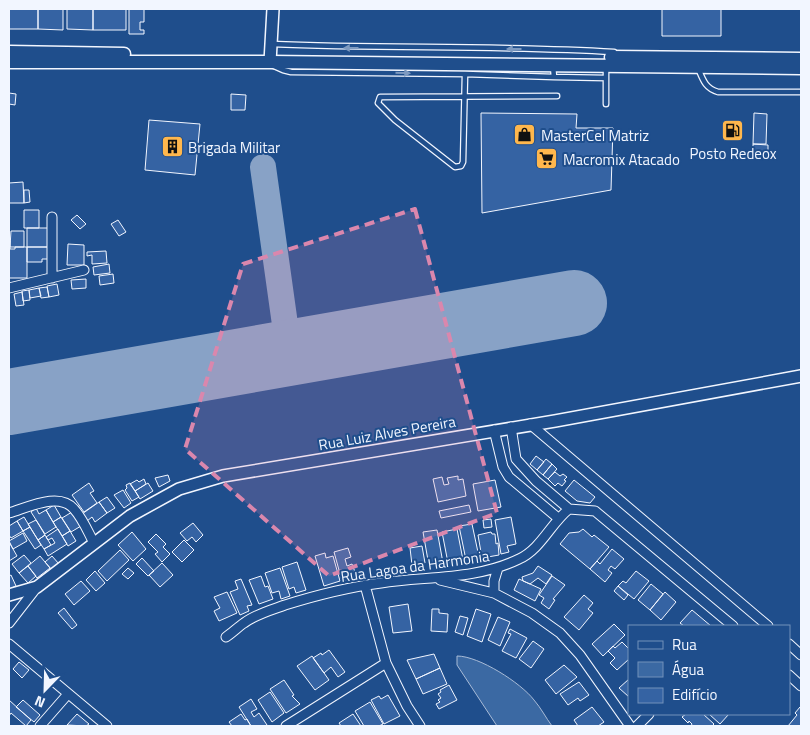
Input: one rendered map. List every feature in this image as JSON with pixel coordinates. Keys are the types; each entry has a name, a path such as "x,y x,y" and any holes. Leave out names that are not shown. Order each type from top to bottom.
{"main road":[{"path":"9,52 801,59"},
{"path":"9,62 270,54 554,72 606,72 697,67 801,68"}],"street":[{"path":"270,54 274,9"},
{"path":"52,217 52,278"},
{"path":"9,288 84,270"},
{"name":"Rua Luiz Alves Pereira","path":"9,595 37,587 130,516 179,489 223,476 801,376"},
{"path":"530,424 767,625"},
{"path":"511,427 516,459 536,480 570,509 595,511 730,625"},
{"path":"494,430 503,467 509,477 558,518"},
{"path":"503,467 516,459"},
{"path":"526,491 536,480"},
{"path":"9,513 51,501 64,502 74,509 94,543"},
{"name":"Rua Lagoa da Harmonia","path":"226,638 244,623 262,613 316,595 365,586 480,572 498,568 522,558 534,548 558,518 570,509"},
{"path":"494,593 494,581 498,568"},
{"path":"432,578 494,593 532,613 560,633 580,655 630,726"},
{"path":"365,586 386,663 407,706 420,726"},
{"path":"9,623 37,587"},
{"path":"9,644 107,726"},
{"path":"790,645 801,655"},
{"path":"286,726 386,663"},
{"path":"790,676 801,686"},
{"path":"40,726 68,694"},
{"path":"637,726 648,715"}],"lane":[{"path":"270,54 338,48 562,49 624,52 652,58"},
{"path":"270,54 283,70 292,72 465,74 554,72"},
{"path":"697,67 705,85 718,92 801,92"},
{"path":"606,72 606,104"},
{"path":"465,74 464,96 463,162 459,168 455,167 395,120 378,103 380,97 464,96 557,96"}],"highlighted area":[{"path":"415,209 497,513 329,576 185,449 243,264"}],"water":[{"path":"457,656 466,657 488,665 520,686 539,706 552,726 497,726 457,665"}],"building":[{"path":"9,9 38,9 38,29 9,29"},
{"path":"38,9 63,9 63,30 38,29"},
{"path":"67,9 93,9 93,30 67,29"},
{"path":"93,9 126,9 126,30 93,30"},
{"path":"129,9 144,9 144,22 140,22 140,30 144,30 144,34 129,34"},
{"path":"662,9 721,9 721,36 662,36"},
{"path":"9,93 16,94 15,105 9,104"},
{"path":"231,94 246,95 245,110 231,110"},
{"name":"Macromix Atacado","path":"481,113 577,114 576,128 613,128 611,190 482,213"},
{"path":"754,113 767,114 766,144 753,144"},
{"name":"Brigada Militar","path":"149,120 200,124 195,175 145,170"},
{"path":"753,144 768,145 768,154 753,154"},
{"path":"23,182 24,203 9,203 9,183"},
{"path":"24,190 29,190 30,202 24,203"},
{"path":"24,210 39,210 39,228 24,228"},
{"path":"77,215 86,224 80,229 71,220"},
{"path":"118,220 126,232 119,236 111,224"},
{"path":"27,228 50,228 50,247 27,247"},
{"path":"11,231 24,231 24,247 10,247"},
{"path":"9,241 10,249 27,247 27,278 9,278"},
{"path":"68,244 84,245 84,265 67,265"},
{"path":"27,247 50,247 50,259 42,259 42,262 27,262"},
{"path":"106,251 107,263 92,264 92,255 87,256 87,252"},
{"path":"109,264 110,273 94,275 93,267"},
{"path":"113,274 114,283 100,285 99,276"},
{"path":"86,279 86,288 72,289 71,280"},
{"path":"57,284 59,295 49,297 47,286"},
{"path":"47,287 49,297 41,298 39,288"},
{"path":"39,288 41,296 30,298 29,290"},
{"path":"29,290 30,300 23,301 22,291"},
{"path":"22,292 24,305 16,306 14,294"},
{"path":"536,456 544,462 537,470 530,464"},
{"path":"546,459 552,464 543,475 537,470"},
{"path":"552,464 557,469 548,479 543,475"},
{"path":"555,472 560,476 563,474 567,477 562,486 558,483 555,486 548,479"},
{"path":"168,475 170,481 159,487 155,478"},
{"path":"458,476 458,480 463,479 466,496 438,502 433,479 442,477 444,485 449,484 447,478"},
{"path":"144,479 146,484 135,491 130,484"},
{"path":"495,480 501,507 478,511 473,484"},
{"path":"574,480 595,497 590,503 577,501 565,491"},
{"path":"89,483 94,491 90,493 97,503 84,512 72,495"},
{"path":"130,483 139,497 132,501 125,490 127,488 126,485"},
{"path":"148,483 153,491 140,499 135,491"},
{"path":"123,490 131,503 124,508 114,495"},
{"path":"107,497 115,508 107,513 99,502"},
{"path":"99,502 107,513 95,522 92,517 87,521 82,514"},
{"path":"54,505 61,517 53,522 46,510"},
{"path":"469,505 471,512 441,518 439,511"},
{"path":"36,508 39,514 46,510 56,527 45,534 31,512"},
{"path":"72,512 81,526 71,532 62,518"},
{"path":"24,517 30,527 23,531 17,521"},
{"path":"61,517 70,531 62,536 53,522"},
{"path":"511,517 516,544 507,546 509,552 501,554 495,520"},
{"path":"491,519 492,527 484,528 483,520"},
{"path":"36,520 45,535 38,540 28,524"},
{"path":"17,521 23,531 11,538 9,526"},
{"path":"193,523 203,535 196,542 192,537 187,541 180,533"},
{"path":"472,524 479,557 466,560 459,526"},
{"path":"30,527 41,545 35,549 23,531"},
{"path":"58,529 67,544 48,556 44,549 55,543 52,538 48,540 46,537"},
{"path":"457,529 463,560 448,563 442,532"},
{"path":"583,529 609,547 590,569 560,544 569,533 579,532"},
{"path":"437,530 443,563 429,566 423,532"},
{"path":"70,531 76,541 68,546 62,536"},
{"path":"132,532 146,549 133,561 118,545"},
{"path":"491,532 495,534 499,555 482,558 478,535"},
{"path":"23,533 27,541 13,549 9,541"},
{"path":"156,534 166,544 163,547 170,554 162,562 155,554 158,552 148,542"},
{"path":"45,535 51,545 44,549 38,540"},
{"path":"184,540 194,550 182,562 172,552"},
{"path":"9,542 17,556 9,561"},
{"path":"422,546 425,563 412,565 410,548"},
{"path":"348,548 351,557 345,559 347,566 352,564 355,572 349,573 351,579 342,581 334,552"},
{"path":"612,549 624,559 615,569 611,566 608,570 612,573 605,582 590,569 597,561 600,564"},
{"path":"120,550 129,560 107,581 98,571"},
{"path":"325,553 326,558 333,556 340,581 324,586 315,556"},
{"path":"24,555 31,563 19,573 12,564"},
{"path":"40,556 50,568 37,578 28,566"},
{"path":"52,556 59,564 52,570 45,562"},
{"path":"142,558 154,571 148,576 136,564"},
{"path":"297,562 306,590 296,593 294,587 289,589 282,567"},
{"path":"162,563 173,575 160,587 149,575"},
{"path":"28,566 36,576 28,583 19,573"},
{"path":"538,566 552,575 546,584 538,578 530,584 523,581 522,577 533,573"},
{"path":"128,568 134,573 128,579 122,574"},
{"path":"280,568 290,596 281,599 279,591 272,593 265,573"},
{"path":"95,571 105,583 96,591 86,580"},
{"path":"636,571 649,581 634,599 618,586 623,581 626,583"},
{"path":"11,575 16,586 9,589 9,576"},
{"path":"261,576 265,587 268,586 273,599 259,604 249,580"},
{"path":"552,576 565,585 553,599 555,600 549,609 541,603 544,598 539,595"},
{"path":"241,579 252,605 247,606 249,611 240,615 230,592 238,589 235,581"},
{"path":"519,579 541,589 535,601 514,590"},
{"path":"81,581 90,591 74,605 65,594"},
{"path":"651,584 663,594 650,610 638,600"},
{"path":"618,586 628,595 624,600 614,591"},
{"path":"227,592 237,613 219,621 214,611 220,608 214,597"},
{"path":"665,592 676,602 661,620 650,610"},
{"path":"584,595 593,603 588,609 593,613 579,630 564,617"},
{"path":"408,604 412,631 393,633 389,607"},
{"path":"64,608 77,625 72,629 58,613"},
{"path":"432,609 439,609 439,613 448,614 447,632 431,631"},
{"path":"476,609 491,614 482,642 467,636"},
{"path":"692,610 710,625 683,625 680,623"},
{"path":"460,616 468,618 463,635 455,632"},
{"path":"498,617 510,622 500,646 488,640"},
{"path":"614,624 625,635 603,656 592,644"},
{"path":"510,629 527,638 516,658 502,651 511,634 508,633"},
{"path":"533,641 544,649 531,668 519,659"},
{"path":"622,642 628,648 628,660 617,670 610,663 615,658 608,651 613,646 615,648"},
{"path":"329,650 345,672 338,677 331,667 324,673 313,658"},
{"path":"434,654 440,668 416,679 407,660"},
{"path":"312,656 329,680 315,690 297,666"},
{"path":"19,662 29,670 22,678 13,669"},
{"path":"564,665 577,677 556,694 545,680"},
{"path":"440,668 447,684 423,694 416,679"},
{"path":"284,680 294,695 292,696 300,704 286,713 270,689"},
{"path":"628,680 628,696 619,688"},
{"path":"579,682 589,695 580,701 578,698 568,705 560,694"},
{"path":"449,685 457,700 439,709 436,704 440,702 438,700 441,698 438,694 441,692 440,690"},
{"path":"270,692 284,713 272,722 258,700"},
{"path":"388,695 400,716 384,724 371,700 379,696 381,699"},
{"path":"251,699 257,709 251,712 254,717 259,713 267,725 251,726 239,707"},
{"path":"9,700 31,720 26,726 11,713 9,716"},
{"path":"23,700 40,715 34,722 16,707"},
{"path":"370,702 383,724 379,726 364,726 355,711"},
{"path":"592,707 604,722 598,726 578,726 574,720"},
{"path":"800,707 801,726 788,726 797,715 795,713"},
{"path":"77,714 89,724 86,726 67,725"},
{"path":"241,714 251,726 232,726 229,722"},
{"path":"353,714 361,726 341,726 339,723"},
{"path":"685,715 704,715 714,724 712,726 691,726 692,724 689,721 688,723 682,717"},
{"path":"710,715 728,715 720,724"}],"taxiway":[{"path":"263,167 289,353"}],"runway":[{"path":"9,402 574,303"}],"place":[{"name":"Posto Redeox","path":"733,130"},
{"name":"MasterCel Matriz","path":"525,135"},
{"name":"Brigada Militar","path":"172,147"},
{"name":"Macromix Atacado","path":"547,159"}]}
